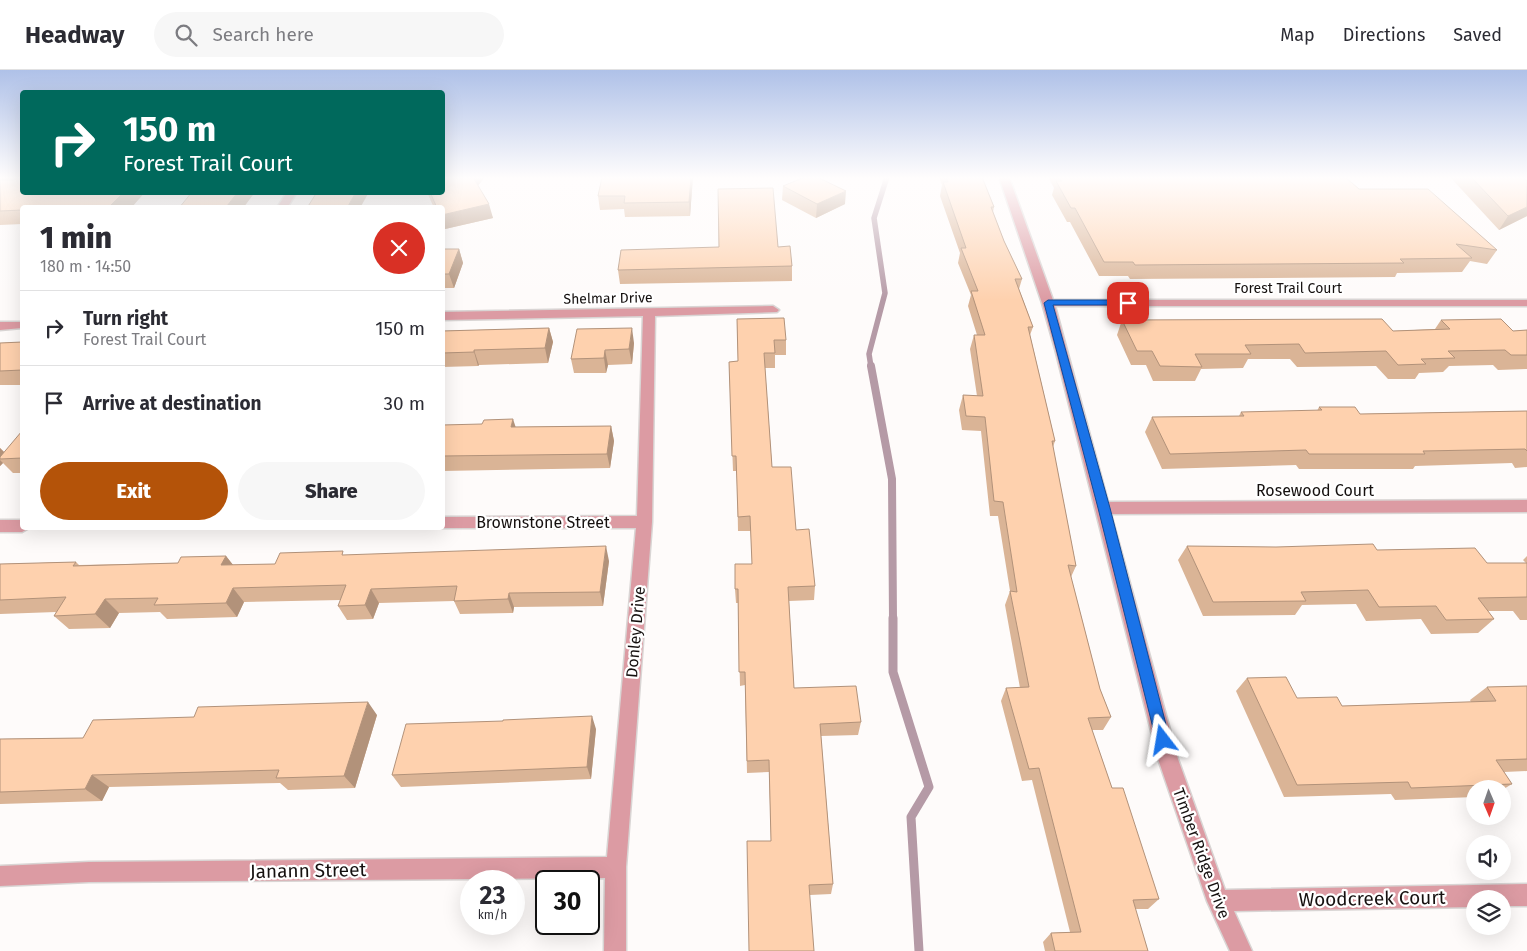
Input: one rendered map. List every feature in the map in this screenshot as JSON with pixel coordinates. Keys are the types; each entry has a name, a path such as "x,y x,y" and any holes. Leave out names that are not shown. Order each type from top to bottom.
{"street":[{"name":"Timber Ridge Drive","path":"1018,218 1048,303 1104,508 1168,759 1218,901 1241,951"},
{"name":"Forest Trail Court","path":"1048,303 1527,303"},
{"name":"Shelmar Drive","path":"445,316 773,310"},
{"name":"Donley Drive","path":"615,951 616,867 644,522 649,312"},
{"path":"0,326 20,325"},
{"name":"Rosewood Court","path":"1104,508 1527,506"},
{"name":"Brownstone Street","path":"445,523 644,522"},
{"path":"0,526 20,526"},
{"name":"Janann Street","path":"0,876 89,872 616,867"},
{"name":"Woodcreek Court","path":"1218,901 1527,895"}],"building":[{"path":"719,218 776,218 778,247 790,246 792,266 618,270 621,250 719,247"},
{"path":"956,218 995,218 1022,279 1015,279 1033,327 1028,327 1055,441 1052,441 1076,566 1068,565 1100,689 1111,717 1088,718 1112,788 1123,788 1159,899 1133,900 1148,951 1055,951 1051,933 1081,932 1039,768 1029,769 1006,688 1029,687 1010,591 1017,592 1003,502 994,501 985,417 966,416 963,395 983,396 974,335 985,335 971,291 978,291 961,248 966,248"},
{"path":"1080,218 1461,218 1497,250 1456,244 1472,258 1400,259 1404,263 1135,265 1133,262 1104,262"},
{"path":"445,249 459,249 449,274 445,274"},
{"path":"784,318 786,340 774,340 775,353 764,353 772,467 791,467 796,530 809,529 815,586 788,587 794,688 856,686 861,722 820,724 833,884 809,885 814,951 749,951 747,841 771,841 769,760 747,761 745,672 739,672 738,589 735,589 735,564 752,564 750,516 738,517 736,456 732,456 729,362 738,361 737,319"},
{"path":"1382,319 1393,331 1450,329 1441,320 1501,319 1513,331 1527,330 1527,355 1511,355 1505,350 1448,351 1455,358 1421,359 1426,364 1398,365 1386,351 1305,353 1299,344 1245,345 1251,354 1195,354 1202,367 1160,366 1152,351 1137,351 1122,320"},
{"path":"549,328 545,348 445,353 445,331"},
{"path":"632,328 629,349 605,350 604,358 571,359 577,329"},
{"path":"20,342 20,370 0,371 0,343"},
{"path":"1319,407 1355,407 1360,414 1527,411 1527,451 1525,449 1423,451 1425,454 1309,454 1306,450 1170,454 1152,417 1244,416 1241,412 1322,410"},
{"path":"513,419 511,427 611,426 607,454 445,456 445,425 482,424 484,420"},
{"path":"20,433 20,458 0,459"},
{"path":"1373,544 1377,550 1475,548 1487,563 1527,563 1527,597 1478,598 1494,619 1446,620 1436,606 1379,607 1368,590 1301,592 1306,601 1213,602 1187,546 1276,547"},
{"path":"606,546 600,592 509,593 508,599 454,601 457,586 371,589 365,605 338,606 346,585 233,588 226,603 154,605 158,598 105,599 95,614 54,616 66,597 0,600 0,564 76,562 73,566 178,563 181,557 226,556 221,565 275,564 280,553 343,551 342,555"},
{"path":"1286,677 1297,698 1337,697 1342,706 1496,701 1487,687 1527,686 1527,759 1496,760 1509,780 1466,780 1466,786 1411,788 1408,782 1297,785 1247,678"},
{"path":"368,702 344,776 276,778 279,770 92,775 85,789 0,792 0,739 83,738 93,720 194,717 198,707"},
{"path":"592,716 587,767 392,775 406,724"}],"waterway":[{"path":"871,367 869,354 885,293 874,218"},
{"path":"871,366 892,479 893,619"},
{"path":"893,619 893,672 929,787 911,817 919,951"}],"route":[{"path":"1128,303 1048,303 1104,508 1163,740"}]}
